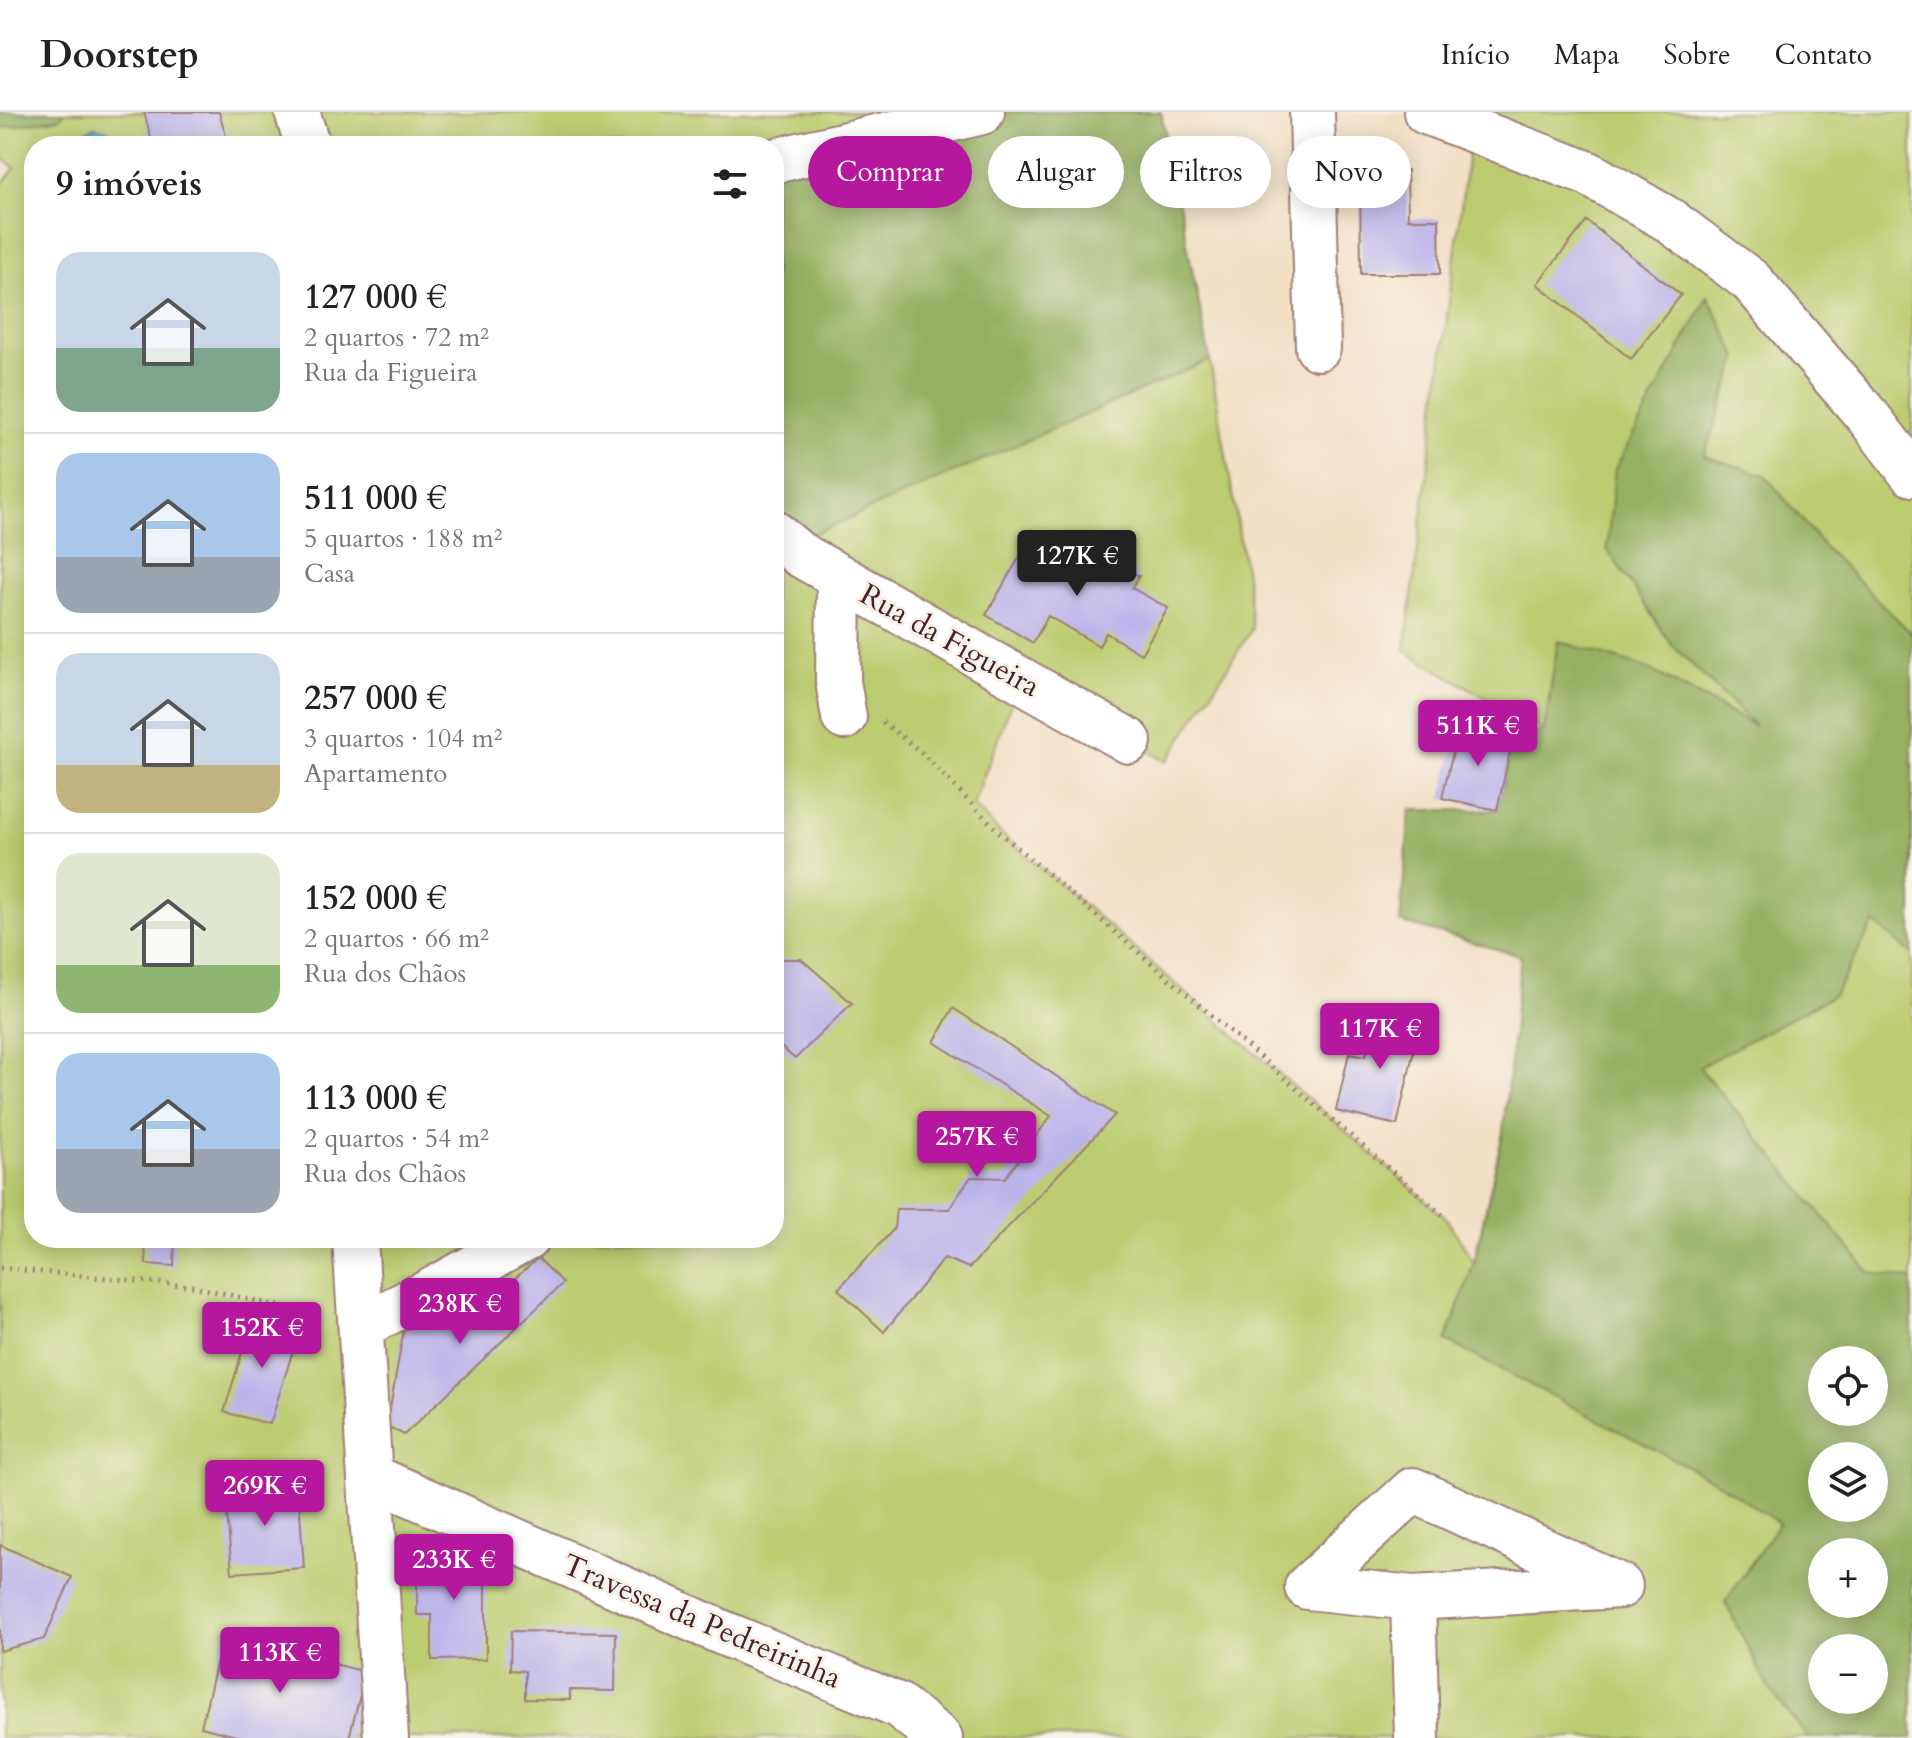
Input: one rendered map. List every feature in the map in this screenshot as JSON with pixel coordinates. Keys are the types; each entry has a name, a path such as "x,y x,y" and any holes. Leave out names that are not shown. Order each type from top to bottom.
{"street":[{"path":"297,112 305,136"},
{"path":"784,159 982,112"},
{"path":"1312,112 1318,348"},
{"path":"1426,112 1589,174 1669,220 1751,281 1869,418 1912,474"},
{"name":"Rua da Figueira","path":"784,541 799,554 1129,741"},
{"path":"839,577 838,681 863,719"},
{"path":"356,1248 386,1738"},
{"path":"361,1326 509,1248"},
{"name":"Travessa da Pedreirinha","path":"370,1476 723,1633 898,1705 940,1738"},
{"path":"1413,1490 1620,1586 1429,1597 1413,1598 1307,1587 1413,1490"},
{"path":"1413,1598 1417,1738"}],"path":[{"path":"863,719 920,751 1008,839 1446,1218"},
{"path":"0,1268 192,1286 361,1326"}],"green space":[{"path":"0,112 982,112 835,136 808,136 808,140 784,144 784,136 24,136 24,1248 784,1248 784,542 788,545 1210,360 1248,587 1252,629 1167,762 1020,679 973,805 997,830 1446,1218 1474,1262 1503,1133 1544,731 1405,651 1471,128 1426,112 1912,112 1912,1738 0,1738 0,186 15,168 0,156"},
{"path":"0,112 65,112 60,118 0,128"},
{"path":"982,112 1161,112 1166,136 1140,136 1140,208 1180,208 1210,360 788,545 784,542 784,159 808,153 808,208 972,208 972,136 880,136"},
{"path":"1708,296 1738,358 1704,456 1765,475 1826,549 1912,634 1912,954 1874,923 1834,995 1699,1067 1870,1273 1912,1279 1912,1738 1808,1738 1768,1687 1725,1602 1779,1523 1710,1478 1446,1341 1474,1263 1503,1133 1521,956 1400,922 1410,810 1497,810 1513,738 1544,731 1558,641 1647,668 1755,726 1672,645 1607,549 1615,469"}],"water":[{"path":"95,127 113,136 82,136"}],"building":[{"path":"144,112 219,112 226,136 150,136"},
{"path":"1360,208 1408,208 1408,219 1439,219 1440,274 1361,274"},
{"path":"1587,221 1681,295 1631,359 1537,284"},
{"path":"1075,539 1139,576 1132,588 1168,608 1141,654 1106,633 1099,646 1048,616 1033,643 986,615 1027,544 1061,563"},
{"path":"1459,726 1513,738 1497,810 1442,798"},
{"path":"784,959 801,959 852,1003 795,1059 784,1050"},
{"path":"953,1008 1115,1115 969,1268 944,1258 884,1332 838,1289 894,1229 896,1209 949,1209 971,1177 1005,1178 1051,1116 934,1042"},
{"path":"1376,1012 1420,1023 1397,1125 1336,1111 1349,1053 1366,1056"},
{"path":"145,1248 175,1248 174,1266 146,1264"},
{"path":"538,1258 563,1283 404,1435 387,1426 406,1317 458,1329"},
{"path":"253,1316 300,1328 270,1424 224,1412"},
{"path":"298,1484 304,1568 232,1573 225,1489"},
{"path":"0,1545 72,1577 44,1639 0,1651"},
{"path":"417,1550 486,1550 486,1659 432,1660 432,1615 417,1615"},
{"path":"511,1631 616,1633 615,1691 570,1690 570,1700 525,1699 525,1671 510,1670"},
{"path":"223,1636 366,1672 349,1738 244,1738 201,1727"}]}
